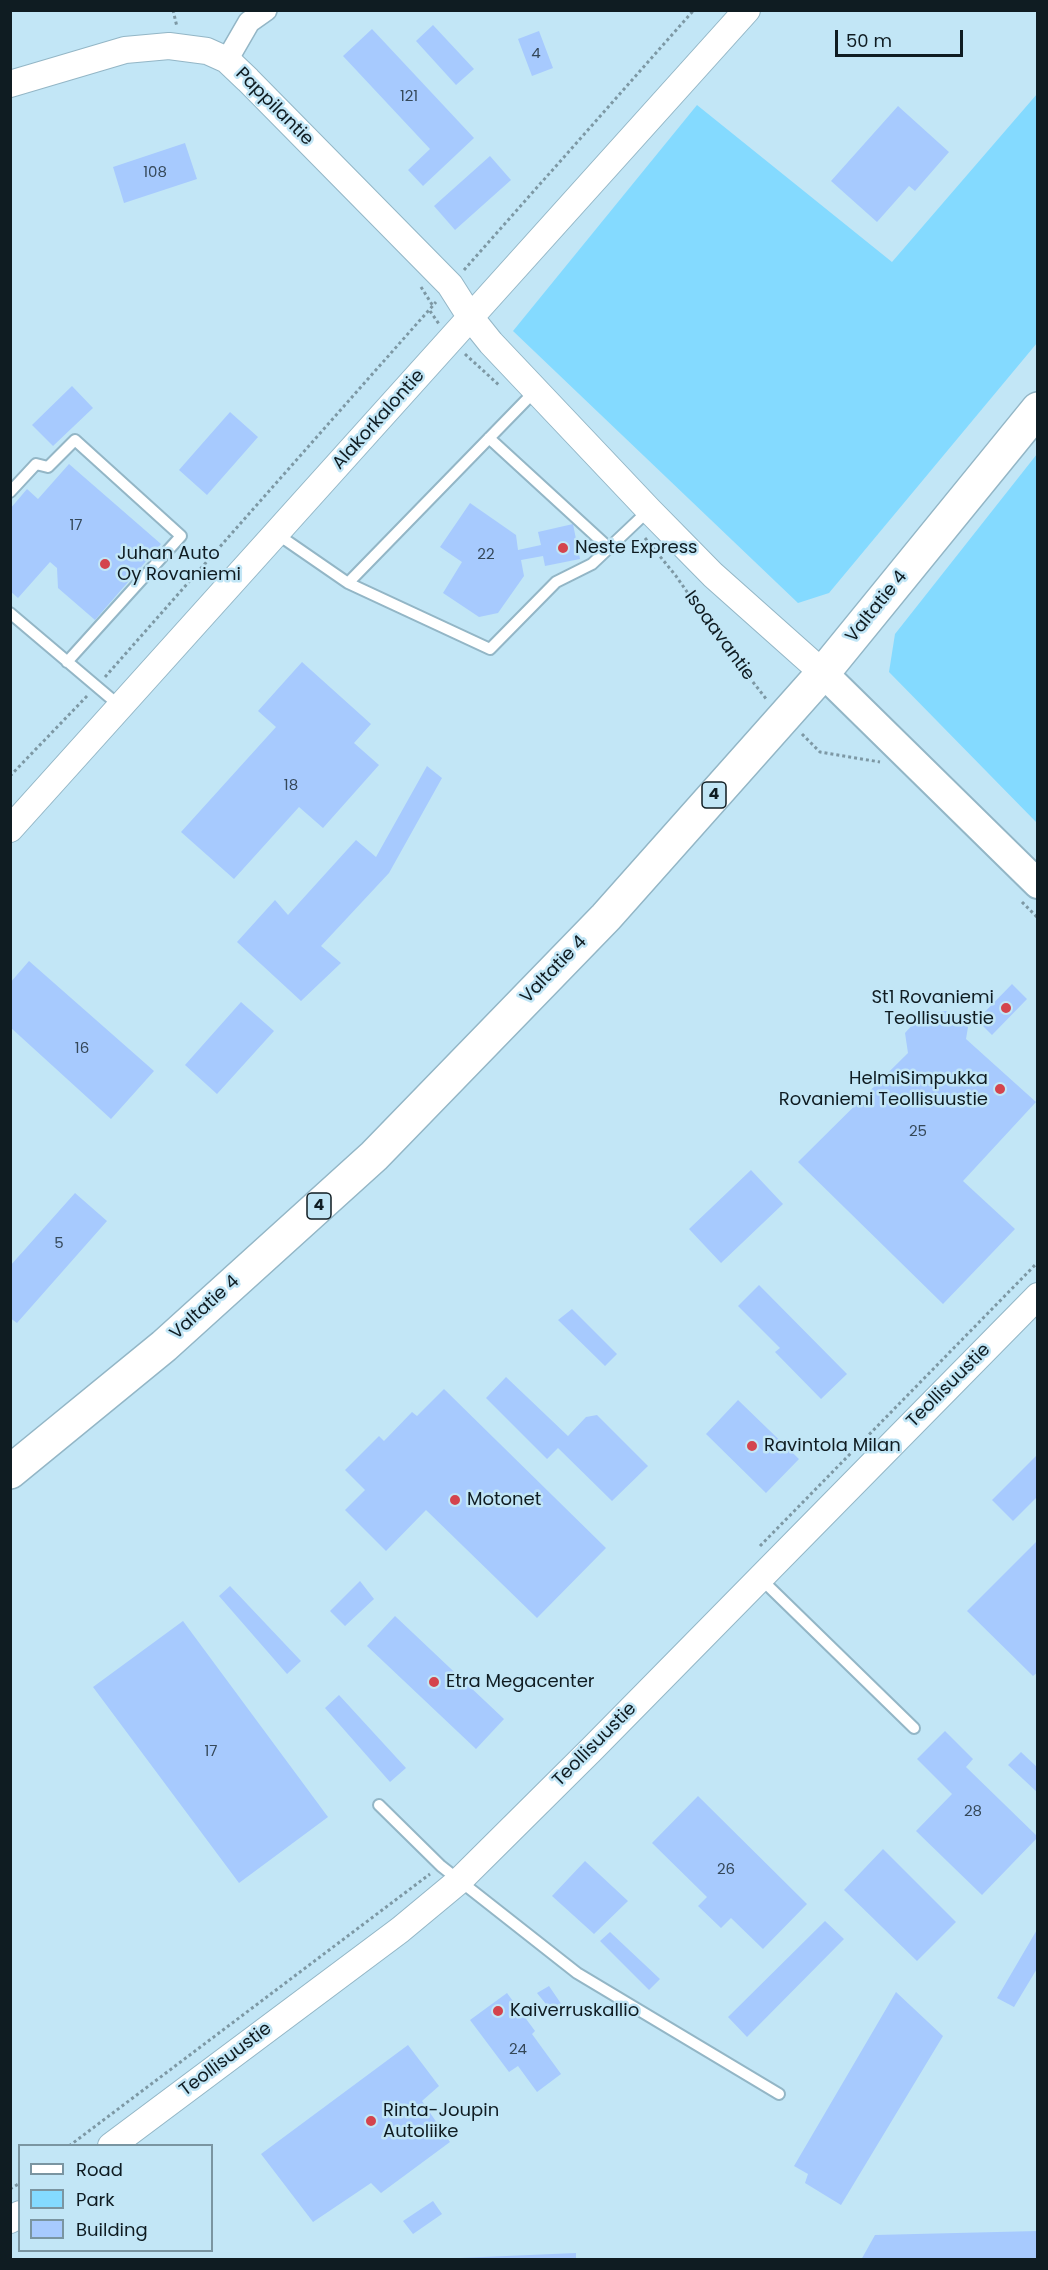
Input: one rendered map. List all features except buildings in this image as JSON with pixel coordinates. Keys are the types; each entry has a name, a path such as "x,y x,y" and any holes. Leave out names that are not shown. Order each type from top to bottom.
{"highway":[{"name":"Valtatie 4","path":"10,1472 164,1346 374,1156 606,917 823,673 1038,410"}],"main road":[{"name":"Isoaavantie","path":"823,673 1030,893"}],"street":[{"path":"227,60 249,22 266,10"},
{"name":"Alakorkalontie","path":"10,829 747,10"},
{"name":"Pappilantie","path":"10,84 125,50 169,46 207,51 227,60 450,285 471,318"},
{"name":"Isoaavantie","path":"471,318 529,397 641,517 713,575 823,673"},
{"name":"Teollisuustie","path":"112,2144 400,1930 450,1874 760,1578 1038,1296"}],"lane":[{"path":"348,584 529,397"},
{"path":"489,438 609,548"},
{"path":"10,492 36,464 48,467 75,440 182,536 67,662"},
{"path":"277,534 348,584 490,649 556,582 592,564 641,517"},
{"path":"10,613 121,707"},
{"path":"760,1578 914,1728"},
{"path":"379,1805 450,1874 577,1973 779,2094"}],"path":[{"name":"Alakorkalontie","path":"10,776 97,687 694,10"},
{"path":"420,284 433,306"},
{"path":"430,311 450,341 529,397"},
{"name":"Isoaavantie","path":"641,517 676,576 763,696 820,752 881,762"},
{"path":"1030,893 1038,918"},
{"path":"753,1553 1038,1262"},
{"path":"70,2144 450,1874"}],"green space":[{"path":"1037,94 1037,343 829,593 798,603 513,331 697,105 892,262"},
{"path":"1037,454 1037,823 889,672 895,634"}],"place":[{"name":"Neste Express","path":"563,548"},
{"name":"Juhan Auto Oy Rovaniemi","path":"105,564"},
{"name":"St1 Rovaniemi Teollisuustie","path":"1006,1008"},
{"name":"HelmiSimpukka Rovaniemi Teollisuustie","path":"1000,1089"},
{"name":"Ravintola Milan","path":"752,1446"},
{"name":"Motonet","path":"455,1500"},
{"name":"Etra Megacenter","path":"434,1682"},
{"name":"Kaiverruskallio","path":"498,2011"},
{"name":"Rinta-Joupin Autoliike","path":"371,2121"}]}
